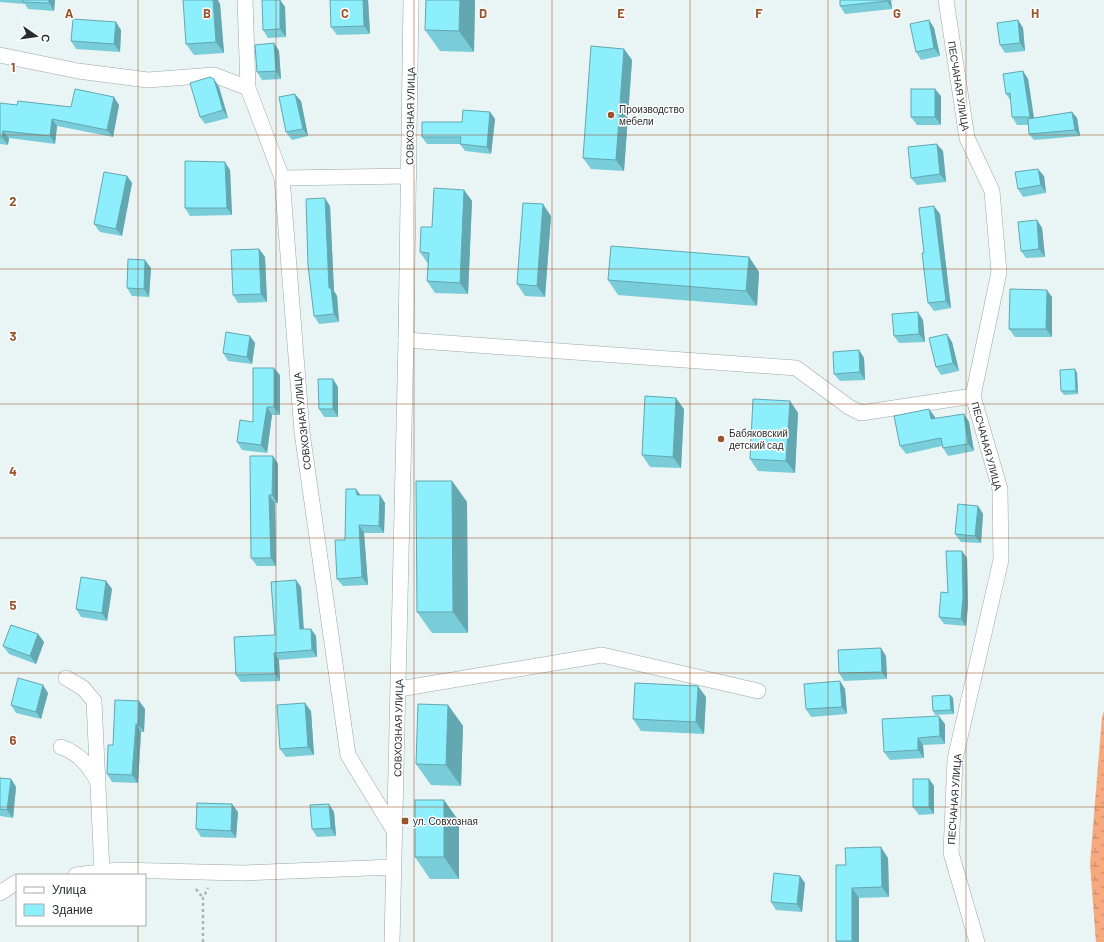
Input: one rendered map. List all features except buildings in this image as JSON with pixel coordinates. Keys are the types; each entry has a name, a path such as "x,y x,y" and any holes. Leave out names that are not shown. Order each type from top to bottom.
{"street":[{"name":"СОВХОЗНАЯ УЛИЦА","path":"245,0 248,88 282,178 302,432 348,755 395,832"},
{"name":"СОВХОЗНАЯ УЛИЦА","path":"392,942 406,340 411,0"},
{"name":"ПЕСЧАНАЯ УЛИЦА","path":"946,0 967,138 992,191 999,272 973,396 1000,489 1001,560 955,759 951,853 977,942"},
{"path":"0,55 78,71 148,80 214,76 248,88"},
{"path":"282,178 409,176"},
{"path":"406,340 796,368 849,407 861,413 973,396"},
{"path":"398,689 602,655 758,691"},
{"path":"66,678 83,688 94,701 102,872"},
{"path":"61,747 71,750 88,765 99,783"},
{"path":"85,874 118,870 216,873 394,868"},
{"path":"0,893 16,883"}],"path":[{"path":"203,942 203,898 216,873"}],"green space":[{"path":"1104,711 1104,942 1096,942 1090,864 1102,717"}],"place":[{"name":"Производство мебели","path":"611,115"},
{"name":"Бабяковский детский сад","path":"721,439"},
{"name":"ул. Совхозная","path":"405,821"}]}
